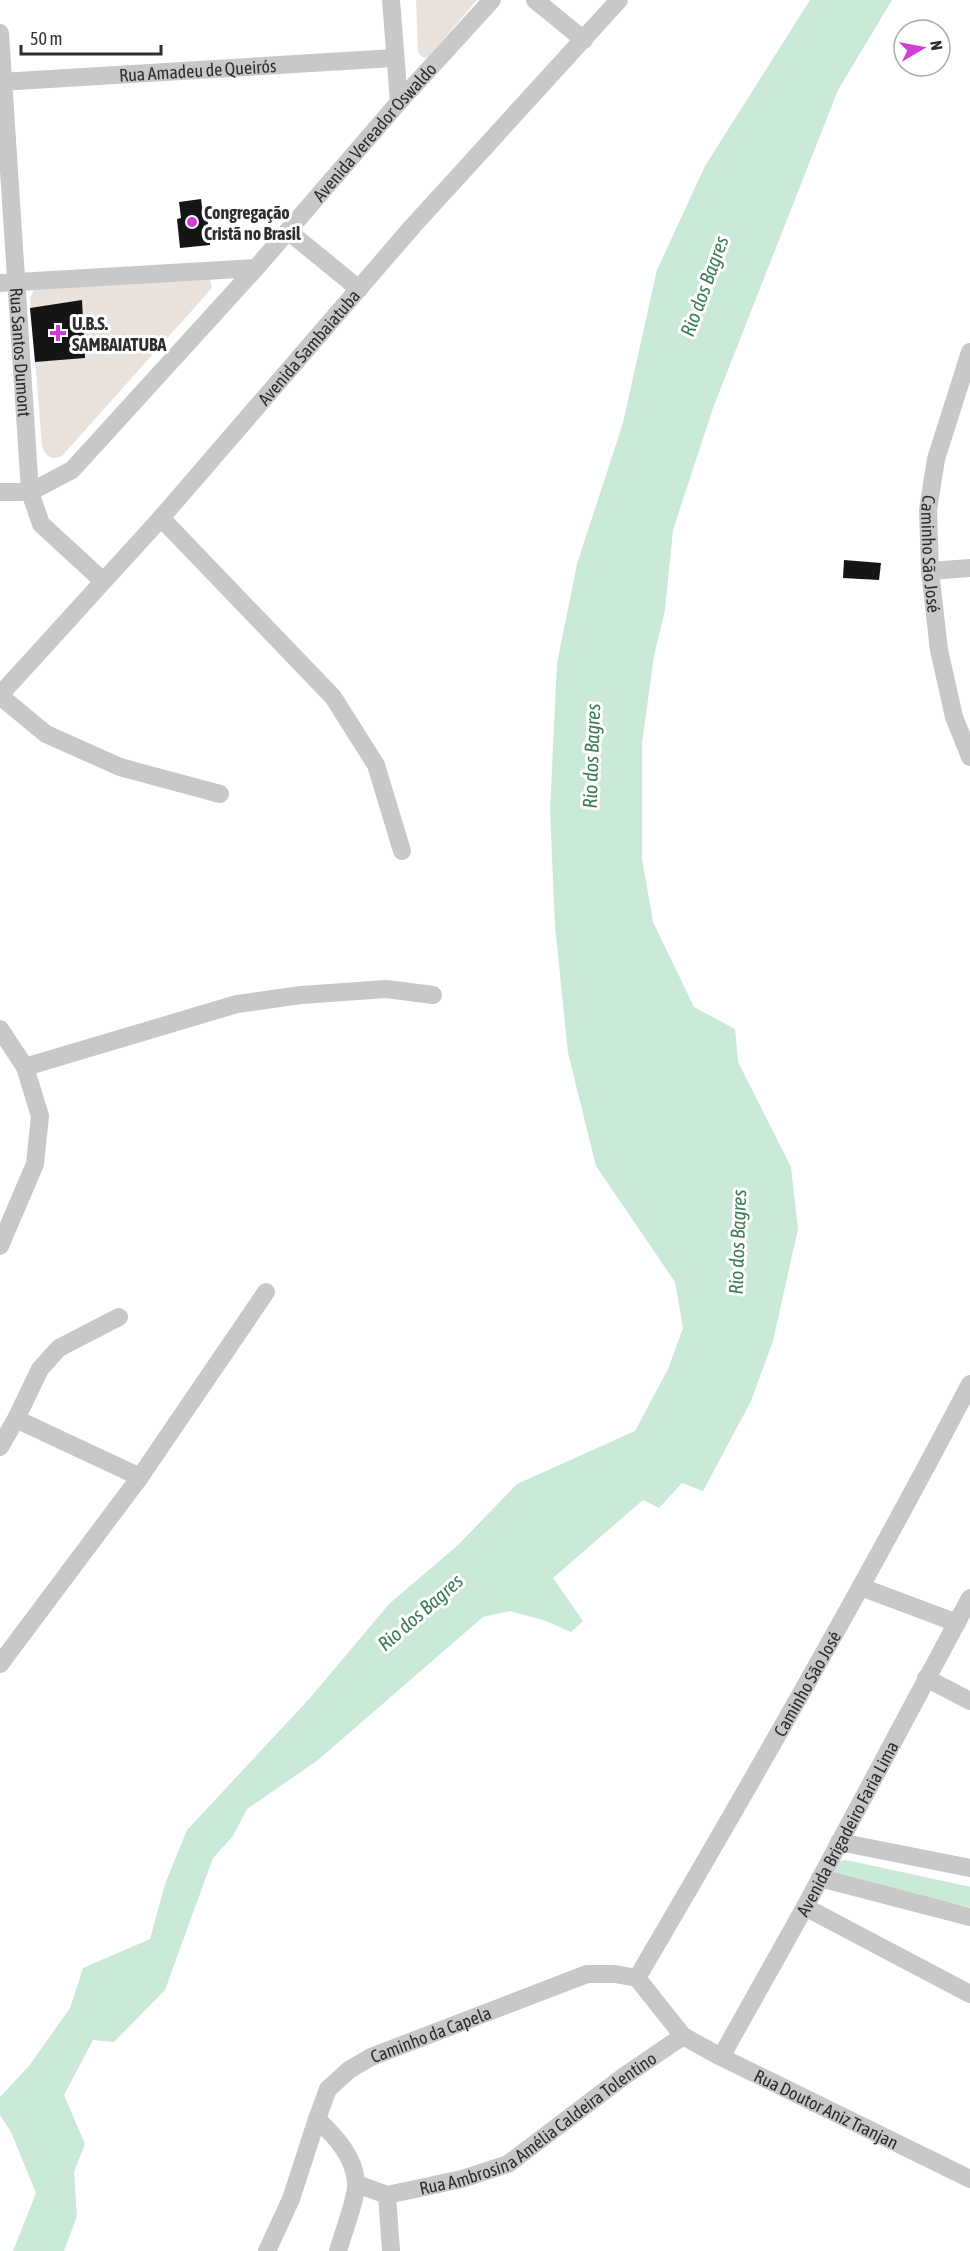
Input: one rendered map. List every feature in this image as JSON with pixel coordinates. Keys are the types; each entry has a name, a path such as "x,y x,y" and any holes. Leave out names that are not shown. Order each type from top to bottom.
{"street":[{"path":"391,0 399,102"},
{"name":"Avenida Vereador Oswaldo","path":"30,492 72,470 256,268 399,102 492,0"},
{"path":"535,0 584,40"},
{"name":"Avenida Sambaiatuba","path":"0,695 161,518 412,227 619,0"},
{"name":"Rua Santos Dumont","path":"0,33 8,283 30,492 41,524 103,581"},
{"name":"Rua Amadeu de Queirós","path":"2,82 394,58"},
{"path":"288,231 359,289"},
{"path":"8,283 256,268"},
{"name":"Caminho São José","path":"970,352 936,459 928,510 930,571 939,650 954,717 970,757"},
{"path":"0,492 30,492"},
{"path":"161,518 333,697 376,765 402,851"},
{"path":"930,571 970,568"},
{"path":"0,695 46,734 120,767 220,794"},
{"path":"25,1067 237,1004 301,995 386,989 433,995"},
{"path":"0,1029 25,1067 40,1116 35,1164 0,1246"},
{"path":"0,1664 140,1477 266,1292"},
{"path":"0,1447 40,1369 59,1348 119,1317"},
{"name":"Caminho São José","path":"637,1978 764,1760 861,1587 970,1384"},
{"path":"16,1419 140,1477"},
{"path":"861,1587 957,1623"},
{"name":"Avenida Brigadeiro Faria Lima","path":"721,2057 805,1907 970,1598"},
{"path":"926,1678 970,1701"},
{"path":"839,1842 970,1868"},
{"path":"820,1878 970,1917"},
{"path":"805,1907 970,1994"},
{"name":"Caminho da Capela","path":"267,2251 291,2199 316,2119 328,2090 349,2070 371,2056 587,1974 615,1974 637,1978"},
{"path":"637,1978 683,2036"},
{"name":"Rua Doutor Aniz Tranjan","path":"683,2036 721,2057 970,2179"},
{"name":"Rua Ambrosina Amélia Caldeira Tolentino","path":"387,2195 462,2179 508,2164 623,2077 683,2036"},
{"path":"316,2119 335,2137 352,2162 357,2184 338,2251"},
{"path":"357,2184 387,2195 391,2251"}],"shaded area":[{"path":"416,0 477,0 425,58 418,52"},
{"path":"210,279 212,288 62,456 52,458 47,455 42,446 30,298 35,288"}],"water":[{"name":"Rio dos Bagres","path":"810,0 892,0 838,90 713,408 673,530 665,610 654,656 642,743 642,859 653,922 694,1007 735,1029 738,1062 791,1167 798,1229 773,1341 751,1401 703,1491 682,1483 659,1508 643,1500 553,1578 583,1621 571,1632 546,1621 510,1611 483,1617 318,1760 247,1809 233,1836 213,1858 165,1990 114,2042 93,2040 64,2095 85,2144 74,2172 77,2216 64,2251 13,2251 36,2193 11,2132 0,2115 0,2097 29,2066 70,2008 83,1968 150,1939 165,1884 187,1830 310,1698 389,1604 458,1545 517,1484 635,1431 668,1369 683,1328 675,1282 596,1166 568,1053 555,926 550,811 557,663 577,564 623,423 657,270 705,166"}],"building":[{"name":"Congregação Cristã no Brasil","path":"201,199 203,214 207,214 210,245 180,248 177,219 181,218 179,202"},
{"name":"U.B.S. SAMBAIATUBA","path":"82,300 85,358 35,362 30,308"},
{"path":"844,560 881,563 879,580 843,578"}],"waterway":[{"path":"845,1870 970,1897"}],"place":[{"name":"Congregação Cristã no Brasil","path":"192,222"},
{"name":"U.B.S. SAMBAIATUBA","path":"58,333"}]}
